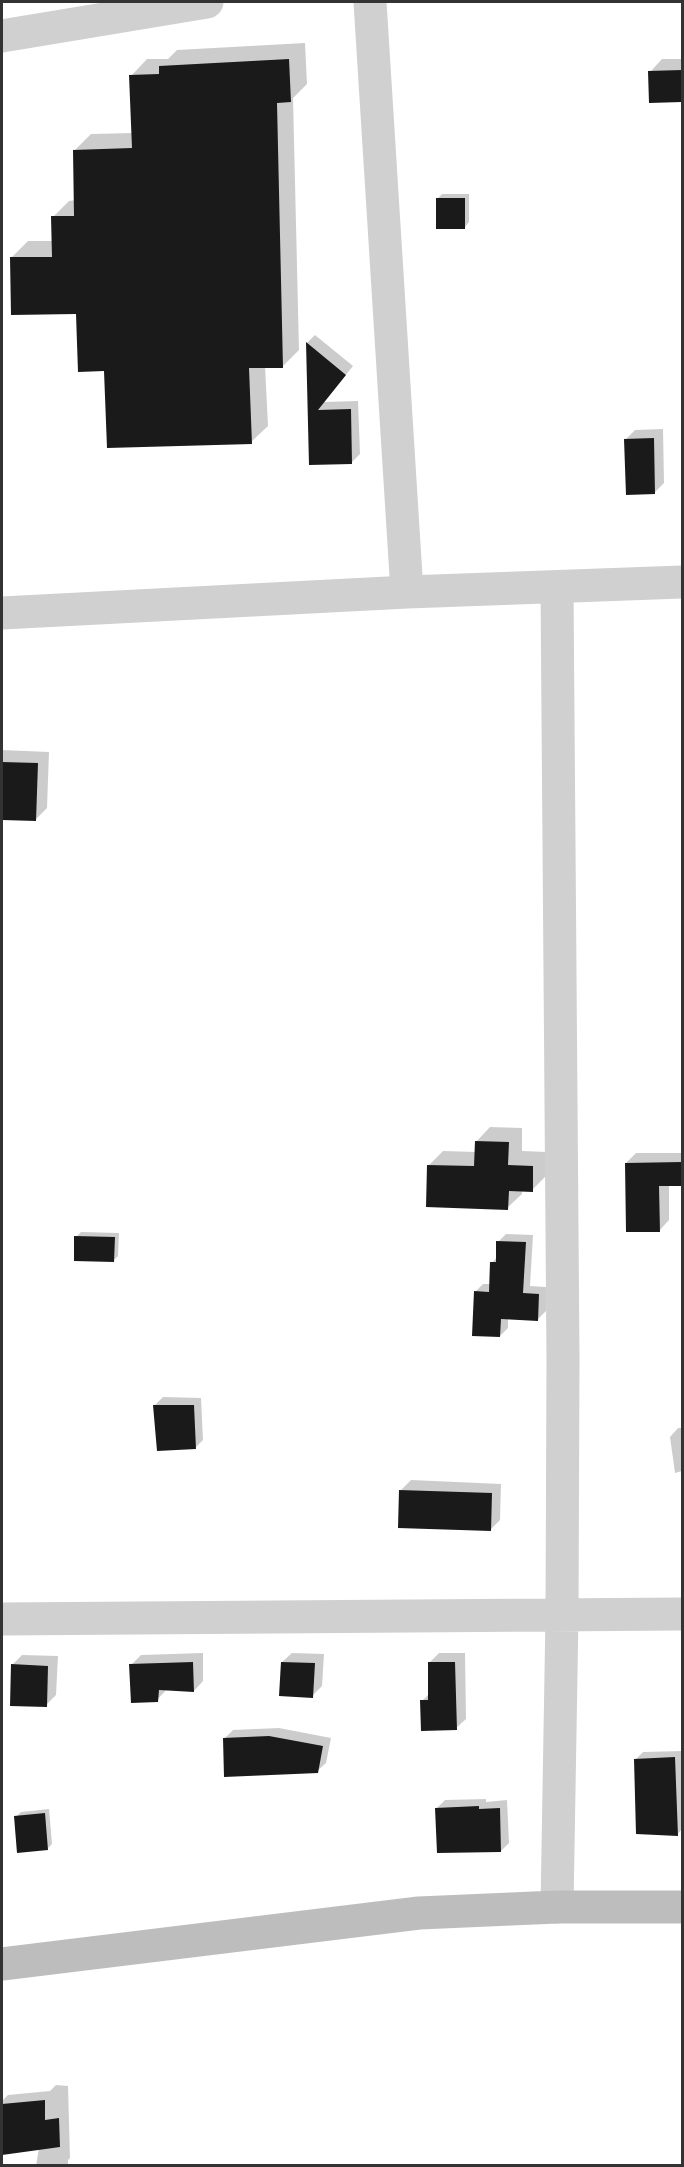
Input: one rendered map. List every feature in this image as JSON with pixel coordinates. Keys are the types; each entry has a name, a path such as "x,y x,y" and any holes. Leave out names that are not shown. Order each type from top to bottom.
{"street":[{"path":"2,36 207,2"},
{"path":"370,2 407,592"},
{"path":"2,613 407,592 682,582"},
{"path":"557,588 564,1359 557,1907"},
{"path":"2,1619 682,1614"},
{"path":"2,1964 419,1913 557,1907 682,1907"}],"building":[{"path":"289,59 291,102 277,103 283,368 249,368 252,444 107,448 104,371 78,372 76,314 11,315 10,257 52,257 51,216 74,216 73,150 132,148 129,75 159,74 159,66"},
{"path":"682,70 682,102 649,103 648,71"},
{"path":"436,198 465,198 465,229 436,229"},
{"path":"306,342 346,375 318,410 351,409 352,464 309,465"},
{"path":"654,438 655,494 626,495 624,439"},
{"path":"2,762 38,763 36,821 2,820"},
{"path":"475,1141 509,1142 508,1165 533,1166 533,1192 509,1191 508,1210 426,1207 427,1165 474,1166"},
{"path":"682,1162 682,1186 659,1186 660,1232 626,1232 625,1163"},
{"path":"74,1236 115,1237 114,1262 74,1261"},
{"path":"496,1241 526,1242 523,1293 539,1294 538,1321 501,1319 500,1337 472,1336 474,1291 489,1292 490,1262 496,1262"},
{"path":"153,1405 194,1405 196,1449 157,1451"},
{"path":"399,1490 492,1493 491,1531 398,1528"},
{"path":"193,1662 194,1692 159,1690 158,1702 131,1703 129,1664"},
{"path":"281,1662 315,1663 313,1698 279,1696"},
{"path":"428,1662 455,1662 457,1730 421,1731 420,1700 428,1700"},
{"path":"11,1664 48,1666 47,1707 10,1706"},
{"path":"269,1736 323,1746 318,1773 224,1777 223,1738"},
{"path":"675,1757 678,1836 636,1834 634,1759"},
{"path":"479,1806 479,1809 500,1808 501,1852 437,1853 435,1808"},
{"path":"45,1813 48,1850 17,1853 14,1816"},
{"path":"45,2100 45,2120 59,2118 60,2147 2,2155 2,2104"}]}
